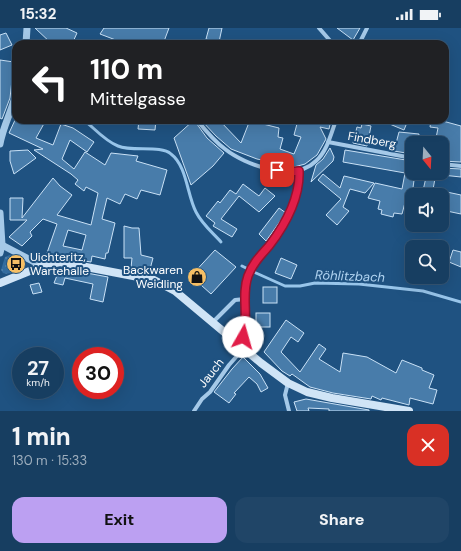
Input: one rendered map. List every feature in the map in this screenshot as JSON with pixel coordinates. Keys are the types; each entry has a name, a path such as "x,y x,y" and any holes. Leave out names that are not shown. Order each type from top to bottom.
{"main road":[{"path":"0,283 42,266 60,262 154,280 175,292 261,363 288,383 307,392 332,398 409,411"}],"street":[{"path":"26,40 27,28"},
{"path":"319,28 330,40"},
{"path":"361,40 367,28"},
{"path":"0,144 3,129 12,106"},
{"path":"201,124 223,148 242,161 287,172 299,171 316,162 323,153 335,124"},
{"name":"Findberg","path":"328,142 405,157"},
{"path":"449,165 461,166"},
{"name":"Jauch","path":"194,411 202,399 210,392 241,345 245,329 245,285 248,275 252,267 286,222 292,207 299,180 299,171"},
{"path":"0,213 2,245 0,253"},
{"path":"2,245 42,266"},
{"path":"213,322 235,300 245,299"},
{"path":"288,383 284,395 289,411"}],"shaded area":[{"path":"10,255 19,260 19,263 15,271 6,274 1,270 5,257"}],"building":[{"path":"35,28 66,28 77,33 74,40 48,40"},
{"path":"104,28 169,28 164,40 116,40 100,34"},
{"path":"209,28 222,28 219,40 206,39"},
{"path":"337,28 360,28 353,40"},
{"path":"6,33 12,45 0,50 0,35"},
{"path":"0,60 12,62 12,80 10,98 2,119 0,118"},
{"path":"449,123 461,126 461,162 449,161 449,136 436,136 438,128 430,127 430,124 449,124"},
{"path":"13,124 44,124 36,138 53,145 61,124 73,128 94,142 87,152 70,140 62,159 74,169 85,152 105,165 111,153 138,156 136,161 167,170 160,195 141,190 137,199 125,194 120,204 107,198 102,219 115,223 108,253 106,253 105,259 92,256 91,262 60,257 47,253 57,224 43,219 30,232 32,236 22,246 9,237 27,220 10,220 10,198 23,198 22,218 53,178 60,186 72,195 57,215 91,225 98,193 86,187 84,191 75,184 78,180 71,174 34,150 43,149 9,133","holes":["68,230 86,235 82,250 63,246"]},
{"path":"139,124 156,124 155,130 138,129"},
{"path":"190,124 197,124 207,138 224,153 213,166 191,185 174,138"},
{"path":"205,124 223,124 241,143 248,124 263,124 279,128 278,137 283,138 280,149 294,154 301,137 294,135 297,124 330,124 329,129 320,127 326,139 317,155 305,164 294,167 257,159 231,149"},
{"path":"362,124 371,126 367,146 353,143 357,127 361,128"},
{"path":"390,124 406,124 404,130"},
{"path":"399,132 419,134 419,136 405,136 405,153 394,151"},
{"path":"330,148 334,157 333,161 311,182 316,165 323,159"},
{"path":"28,150 36,158 14,174 10,161 10,151"},
{"path":"345,150 405,160 405,173 343,162"},
{"path":"449,168 461,169 461,177 449,176"},
{"path":"405,173 405,180 414,180 413,188 405,188 405,203 402,214 394,213 393,217 381,214 382,210 378,209 380,201 368,198 375,183 402,189"},
{"path":"323,174 340,188 344,176 374,183 365,193 350,189 343,207 349,211 337,225 326,215 341,199 318,180"},
{"path":"425,180 435,180 433,188 424,188"},
{"path":"243,184 259,196 265,188 275,196 259,212 239,196 221,219 237,229 232,237 213,226 215,223 206,216 218,201 220,203 230,190 236,194"},
{"path":"449,192 461,195 461,214 449,211"},
{"path":"279,208 286,213 266,241 259,234"},
{"path":"124,226 139,228 141,255 153,258 149,273 131,268 132,258 124,258"},
{"path":"215,250 236,267 211,294 191,276"},
{"path":"453,250 461,252 461,267 449,262"},
{"path":"281,258 297,265 291,279 275,273"},
{"path":"60,268 108,277 103,302 90,299 93,284 65,278 63,285 54,283"},
{"path":"39,283 42,292 33,294 30,285"},
{"path":"263,287 277,287 277,303 263,303"},
{"path":"256,313 270,313 270,327 256,327"},
{"path":"286,320 304,333 298,342 291,337 281,352 300,372 319,344 326,349 319,359 340,372 343,353 367,357 396,373 402,360 422,368 422,370 434,375 429,388 437,390 433,404 410,398 409,405 382,398 381,400 372,396 371,399 333,393 310,387 292,374 290,376 282,371 264,352"},
{"path":"243,357 260,374 268,388 261,392 257,384 249,377 234,393 236,394 229,403 214,392"},
{"path":"306,399 369,411 329,411 329,409 308,408 309,411 297,411 294,402"}],"waterway":[{"name":"Röhlitzbach","path":"88,124 104,138 118,146 131,149 154,149 166,151 171,154 176,159 184,173 193,205 198,216 221,242"},
{"name":"Röhlitzbach","path":"242,266 285,286 300,286 315,283 359,284 423,291 461,302"}],"place":[{"name":"Uichteritz, Wartehalle","path":"16,264"},
{"name":"Backwaren Weidling","path":"197,277"}],"route":[{"path":"243,337 245,329 245,285 248,275 252,267 286,222 292,207 299,180 299,171 287,172 277,170"}]}
